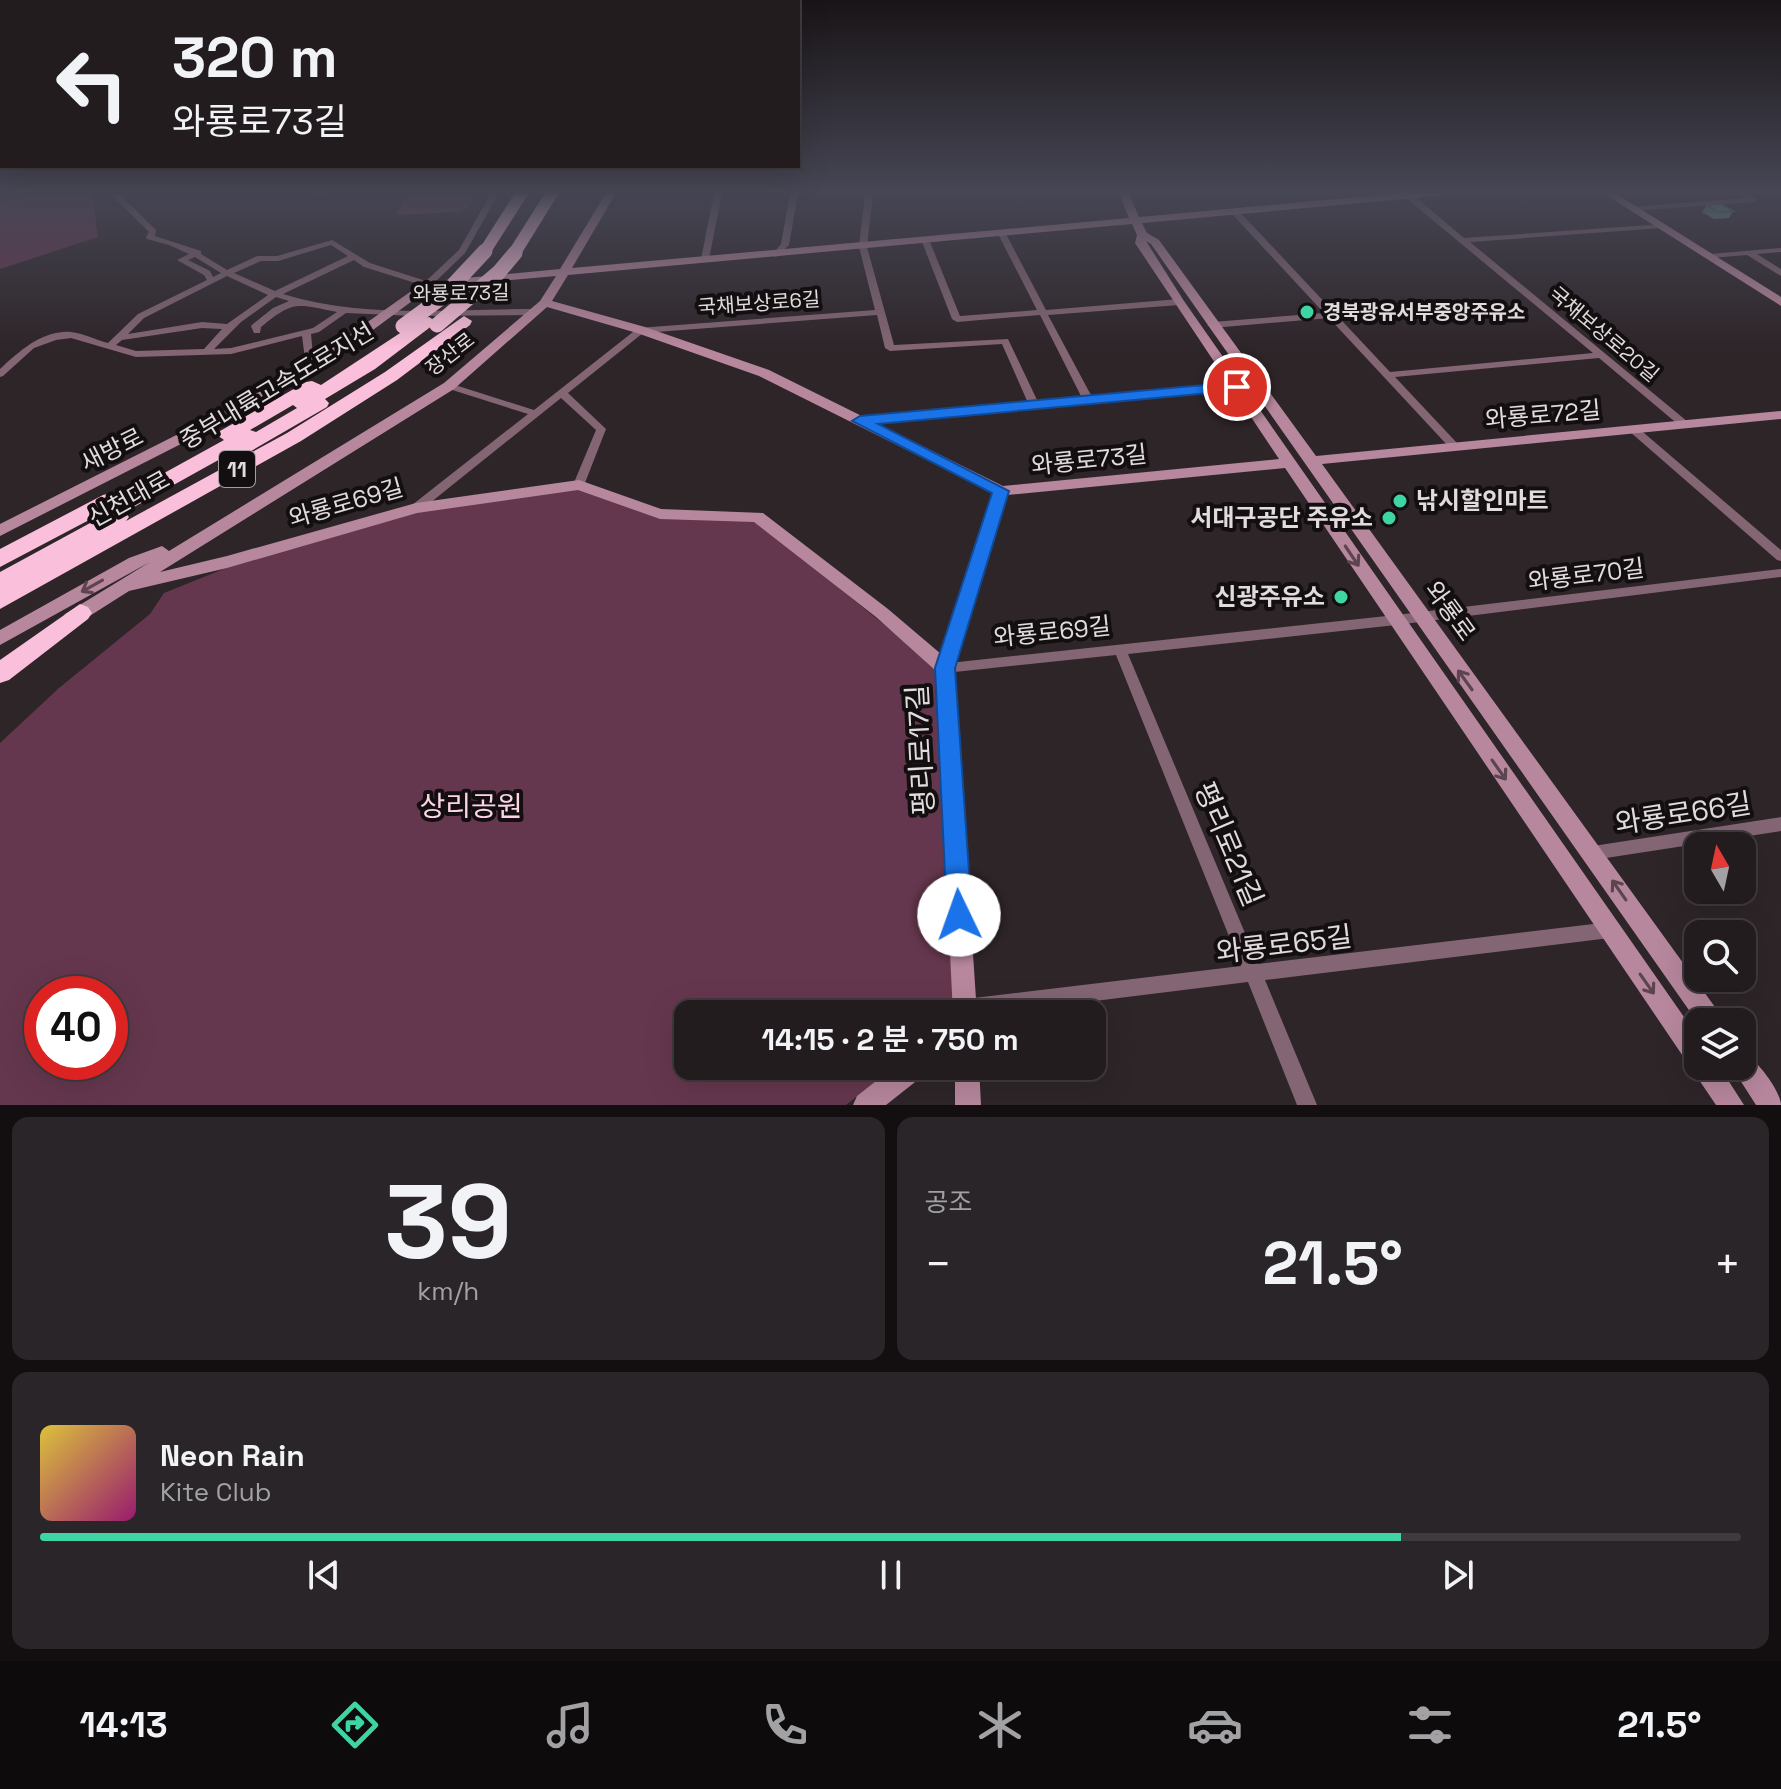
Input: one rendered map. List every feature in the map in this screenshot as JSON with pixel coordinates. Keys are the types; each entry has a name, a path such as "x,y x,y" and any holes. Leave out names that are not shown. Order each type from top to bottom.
{"highway":[{"name":"신천대로","path":"0,559 256,419 396,320 441,298 489,245"},
{"name":"중부내륙고속도로지선","path":"516,253 519,245"},
{"name":"중부내륙고속도로지선","path":"0,582 280,428 386,363 499,272 521,245"},
{"name":"신천대로","path":"0,601 294,437 391,376 464,321 516,253 528,245"},
{"name":"중부내륙고속도로지선","path":"0,572 269,424 433,324"},
{"path":"0,673 80,613"}],"main road":[{"name":"장산로","path":"0,659 129,585 449,386 539,308 582,245"},
{"path":"428,284 894,245"},
{"name":"와룡로","path":"1141,245 1684,1038"},
{"name":"와룡로","path":"1157,245 1419,617 1593,853 1702,1008"},
{"path":"1691,245 1781,302"},
{"name":"새방로","path":"0,531 229,414 396,320 428,284"},
{"name":"와룡로73길","path":"539,308 641,330 764,373 1001,491 1289,463"},
{"name":"와룡로72길","path":"1309,461 1781,415"},
{"name":"와룡로69길","path":"129,585 227,562 416,508 579,485 660,514 758,517 882,613 945,668"},
{"name":"평리로17길","path":"963,1000 945,668 1001,491"},
{"name":"장산로","path":"137,567 267,499"},
{"path":"0,638 135,562 162,552"},
{"path":"866,1105 897,1080"},
{"path":"967,1080 968,1105"},
{"path":"1714,1080 1731,1105"},
{"path":"1753,1080 1771,1105"}],"street":[{"name":"와룡로73길","path":"179,245 272,295 342,312 396,320 539,308"},
{"path":"109,347 141,316 211,280 260,258 278,259 318,245"},
{"path":"336,245 367,265 428,284"},
{"name":"새방로","path":"428,284 466,245"},
{"path":"705,259 708,245"},
{"path":"776,255 785,245"},
{"path":"927,245 957,319 1179,302"},
{"path":"1007,245 1087,398"},
{"path":"1265,245 1453,445"},
{"name":"국채보상로20길","path":"1470,245 1684,424"},
{"path":"863,247 890,348 1005,341 1034,404"},
{"path":"1710,256 1781,250"},
{"path":"198,253 181,260 207,273 211,280"},
{"path":"1749,253 1781,273"},
{"path":"206,352 227,327 272,295 354,257"},
{"path":"257,331 256,326 268,315 295,302"},
{"path":"0,374 31,346 54,337 71,335 136,354 242,349 306,333 342,312"},
{"name":"국채보상로6길","path":"641,330 879,312"},
{"path":"1212,325 1329,315"},
{"path":"122,337 149,336 207,324 227,327"},
{"path":"416,508 641,330"},
{"path":"306,333 308,357 322,361"},
{"path":"1386,375 1602,355"},
{"path":"449,386 534,413"},
{"path":"860,421 1087,398 1237,387"},
{"path":"563,394 601,429 579,485"},
{"path":"1633,429 1781,557"},
{"name":"와룡로70길","path":"1396,620 1781,573"},
{"name":"와룡로69길","path":"945,668 1396,620"},
{"name":"평리로21길","path":"1120,649 1307,1105"},
{"name":"와룡로66길","path":"1593,853 1781,824"},
{"name":"와룡로65길","path":"1053,1000 1610,930"}],"green space":[{"path":"0,245 75,245 0,269"},
{"name":"상리공원","path":"579,489 658,518 756,521 934,665 952,1000 674,1000 674,1080 878,1080 846,1105 0,1105 0,743 59,688 150,614 164,593 236,564 415,511"}],"place":[{"name":"경북광유서부중앙주유소","path":"1307,312"},
{"name":"낚시할인마트","path":"1400,501"},
{"name":"서대구공단 주유소","path":"1389,518"},
{"name":"신광주유소","path":"1341,597"}],"route":[{"path":"959,915 945,668 1001,491 860,421 1087,398 1237,387"}]}
